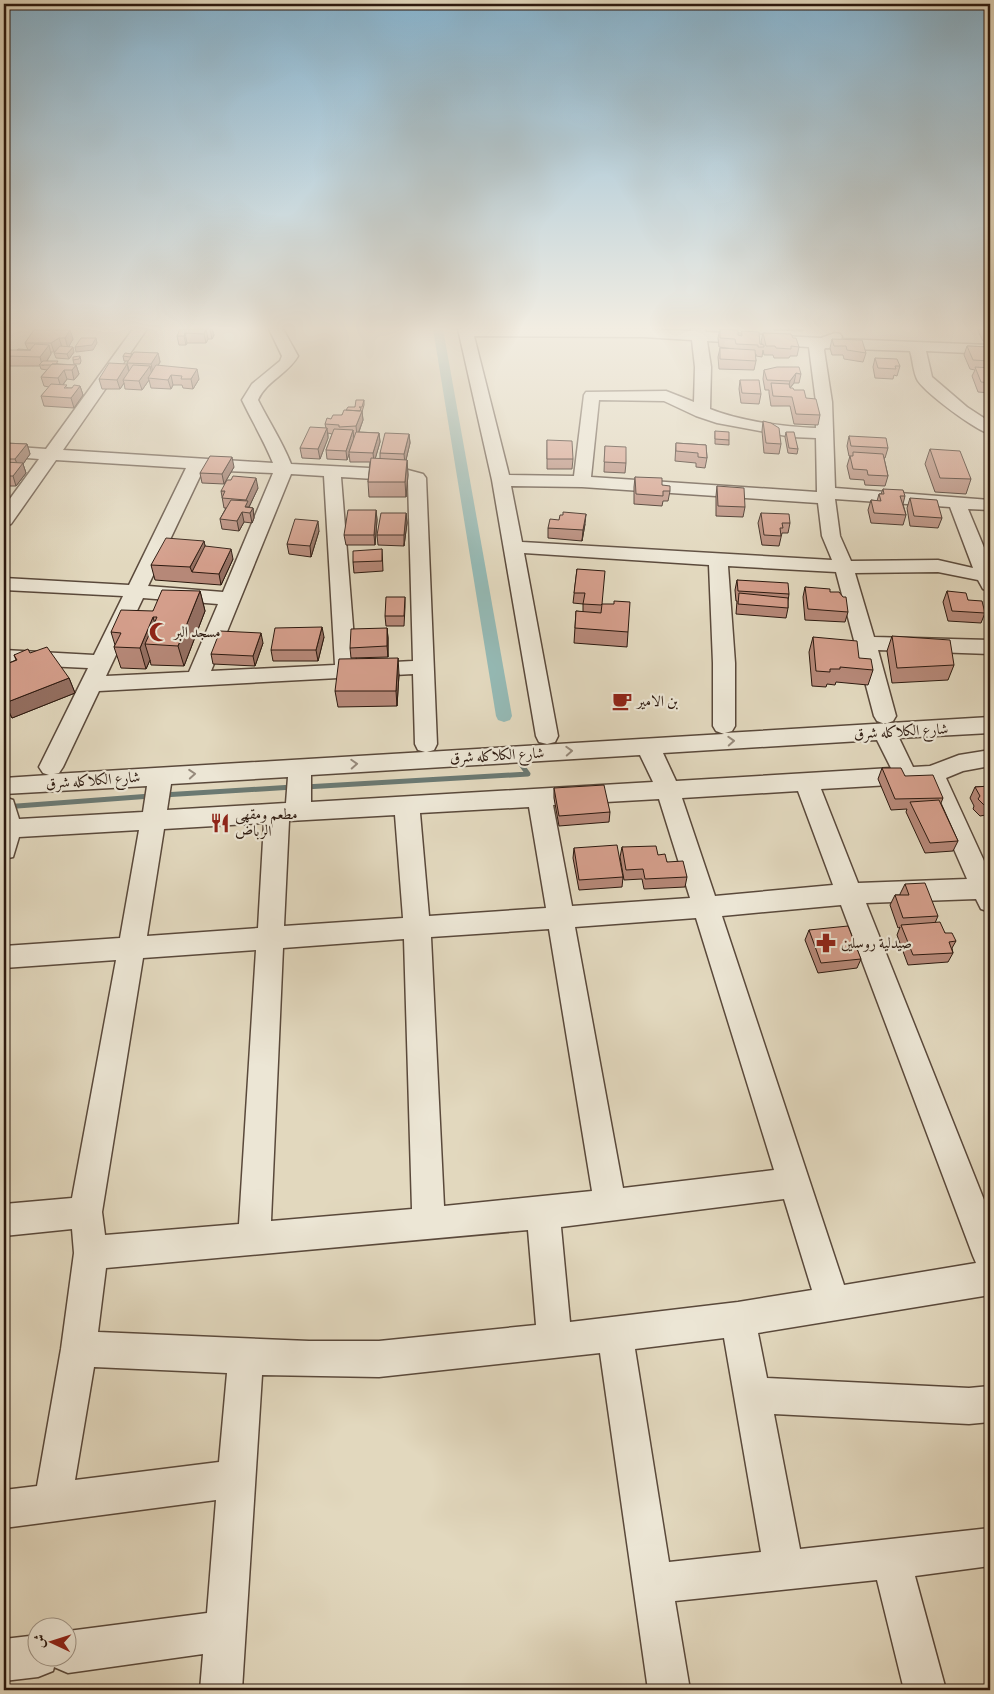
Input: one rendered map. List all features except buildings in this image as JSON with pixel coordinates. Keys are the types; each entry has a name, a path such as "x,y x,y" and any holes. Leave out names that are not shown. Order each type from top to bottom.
{"street":[{"path":"4,520 84,408"},
{"path":"198,679 284,469 273,441 254,408"},
{"path":"484,408 501,480 548,736"},
{"path":"582,482 590,408"},
{"path":"693,408 717,418 792,432 826,434"},
{"path":"702,408 702,413"},
{"path":"824,408 826,496 831,536 844,567 866,643 885,724 906,776"},
{"path":"959,408 990,428"},
{"path":"4,451 197,464 408,475 417,478 426,744"},
{"path":"51,767 197,464"},
{"path":"332,472 346,671"},
{"path":"501,480 582,482 990,505"},
{"path":"957,503 989,579"},
{"path":"514,547 844,567 938,566 989,579"},
{"path":"718,559 724,634 724,726"},
{"path":"4,584 136,591 230,599"},
{"path":"866,643 990,647"},
{"path":"4,657 102,662"},
{"path":"91,684 424,667"},
{"name":"شارع الكلاكله شرق","path":"4,786 648,746 885,724 990,710"},
{"name":"شارع الكلاكله شرق","path":"4,770 724,726 885,724 946,728 990,726"},
{"path":"946,728 959,762"},
{"path":"648,746 668,790 833,1303"},
{"path":"5,829 407,807 906,776 933,774 959,762 990,758"},
{"path":"254,1239 271,938 288,813 300,767"},
{"path":"4,957 705,907 850,894 988,893 933,774"},
{"path":"53,1501 79,1349 91,1253 86,1212 161,776"},
{"path":"806,782 990,1256"},
{"path":"540,799 610,1204"},
{"path":"407,807 417,928 429,1224"},
{"path":"91,1253 543,1213 793,1183"},
{"path":"4,1220 86,1212"},
{"path":"543,1213 555,1341"},
{"path":"79,1349 309,1359 379,1359 555,1341 738,1319 990,1278"},
{"path":"738,1319 784,1570"},
{"path":"615,1334 669,1690"},
{"path":"221,1690 246,1356"},
{"path":"753,1394 969,1406 990,1404"},
{"path":"4,1509 237,1478"},
{"path":"653,1584 990,1547"},
{"path":"891,1559 925,1690"},
{"path":"78,1651 226,1631"},
{"path":"4,1660 28,1657"}],"waterway":[{"path":"451,408 504,716"},
{"path":"305,787 528,774 518,760"},
{"path":"163,795 293,787"},
{"path":"4,807 151,796"}],"place":[{"name":"مسجد البر","path":"159,632"},
{"name":"بن الامير","path":"622,701"},
{"name":"مطعم ومقهى الرباض","path":"220,823"},
{"name":"صيدلية روسلين","path":"826,943"}]}
